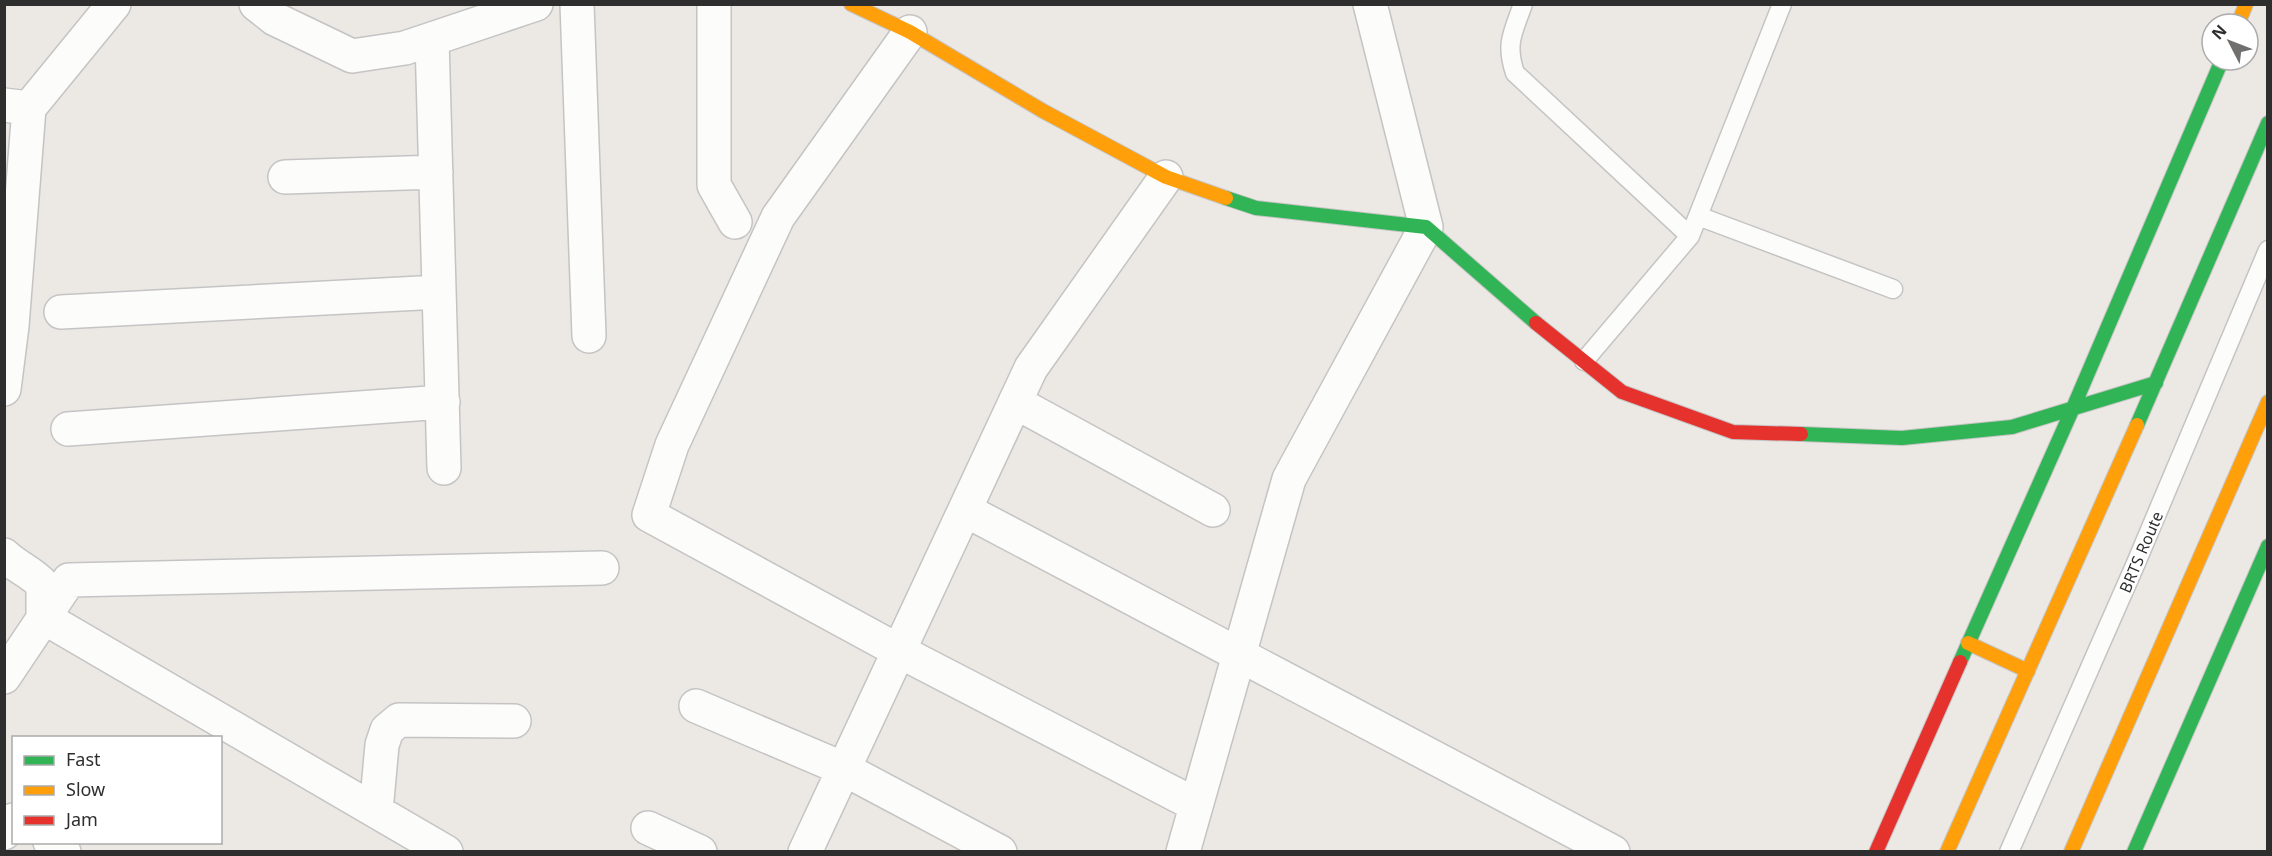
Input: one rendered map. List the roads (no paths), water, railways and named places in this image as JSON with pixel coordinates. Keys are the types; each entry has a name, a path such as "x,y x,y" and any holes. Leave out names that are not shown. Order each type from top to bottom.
{"street":[{"path":"4,388 12,326 16,107 114,4"},
{"path":"256,4 275,19 352,56 405,48 522,6"},
{"path":"577,4 589,336"},
{"path":"714,4 714,185 735,222"},
{"path":"851,4 910,32 1043,111 1166,177 1256,208 1426,227"},
{"path":"1370,4 1426,227 1513,304 1622,392 1733,432 1902,438 2012,427 2156,383"},
{"path":"910,32 778,217 672,445 650,515 899,651 1196,805"},
{"path":"432,39 444,468"},
{"path":"1876,852 2073,408 2217,72"},
{"path":"1947,852 2156,383 2268,123"},
{"path":"285,177 436,172"},
{"path":"804,852 1031,368 1166,177"},
{"path":"1183,852 1289,479 1426,227"},
{"path":"61,312 440,292"},
{"path":"68,429 443,402"},
{"path":"1015,402 1213,510"},
{"path":"2071,852 2268,402"},
{"path":"964,510 1613,852"},
{"path":"2134,852 2268,546"},
{"path":"4,555 12,563 37,578 43,585 43,617"},
{"path":"4,677 69,580 602,568"},
{"path":"43,617 446,852"},
{"path":"1968,643 2028,671"},
{"path":"696,706 844,769 1000,852"},
{"path":"376,811 382,745 387,730 399,720 514,721"},
{"path":"648,828 700,852"}],"lane":[{"path":"1523,4 1509,44 1510,58 1515,73 1690,236"},
{"path":"1584,361 1690,236 1782,4"},
{"path":"1698,216 1893,289"},
{"name":"BRTS Route","path":"2009,852 2141,552 2268,250"}]}
